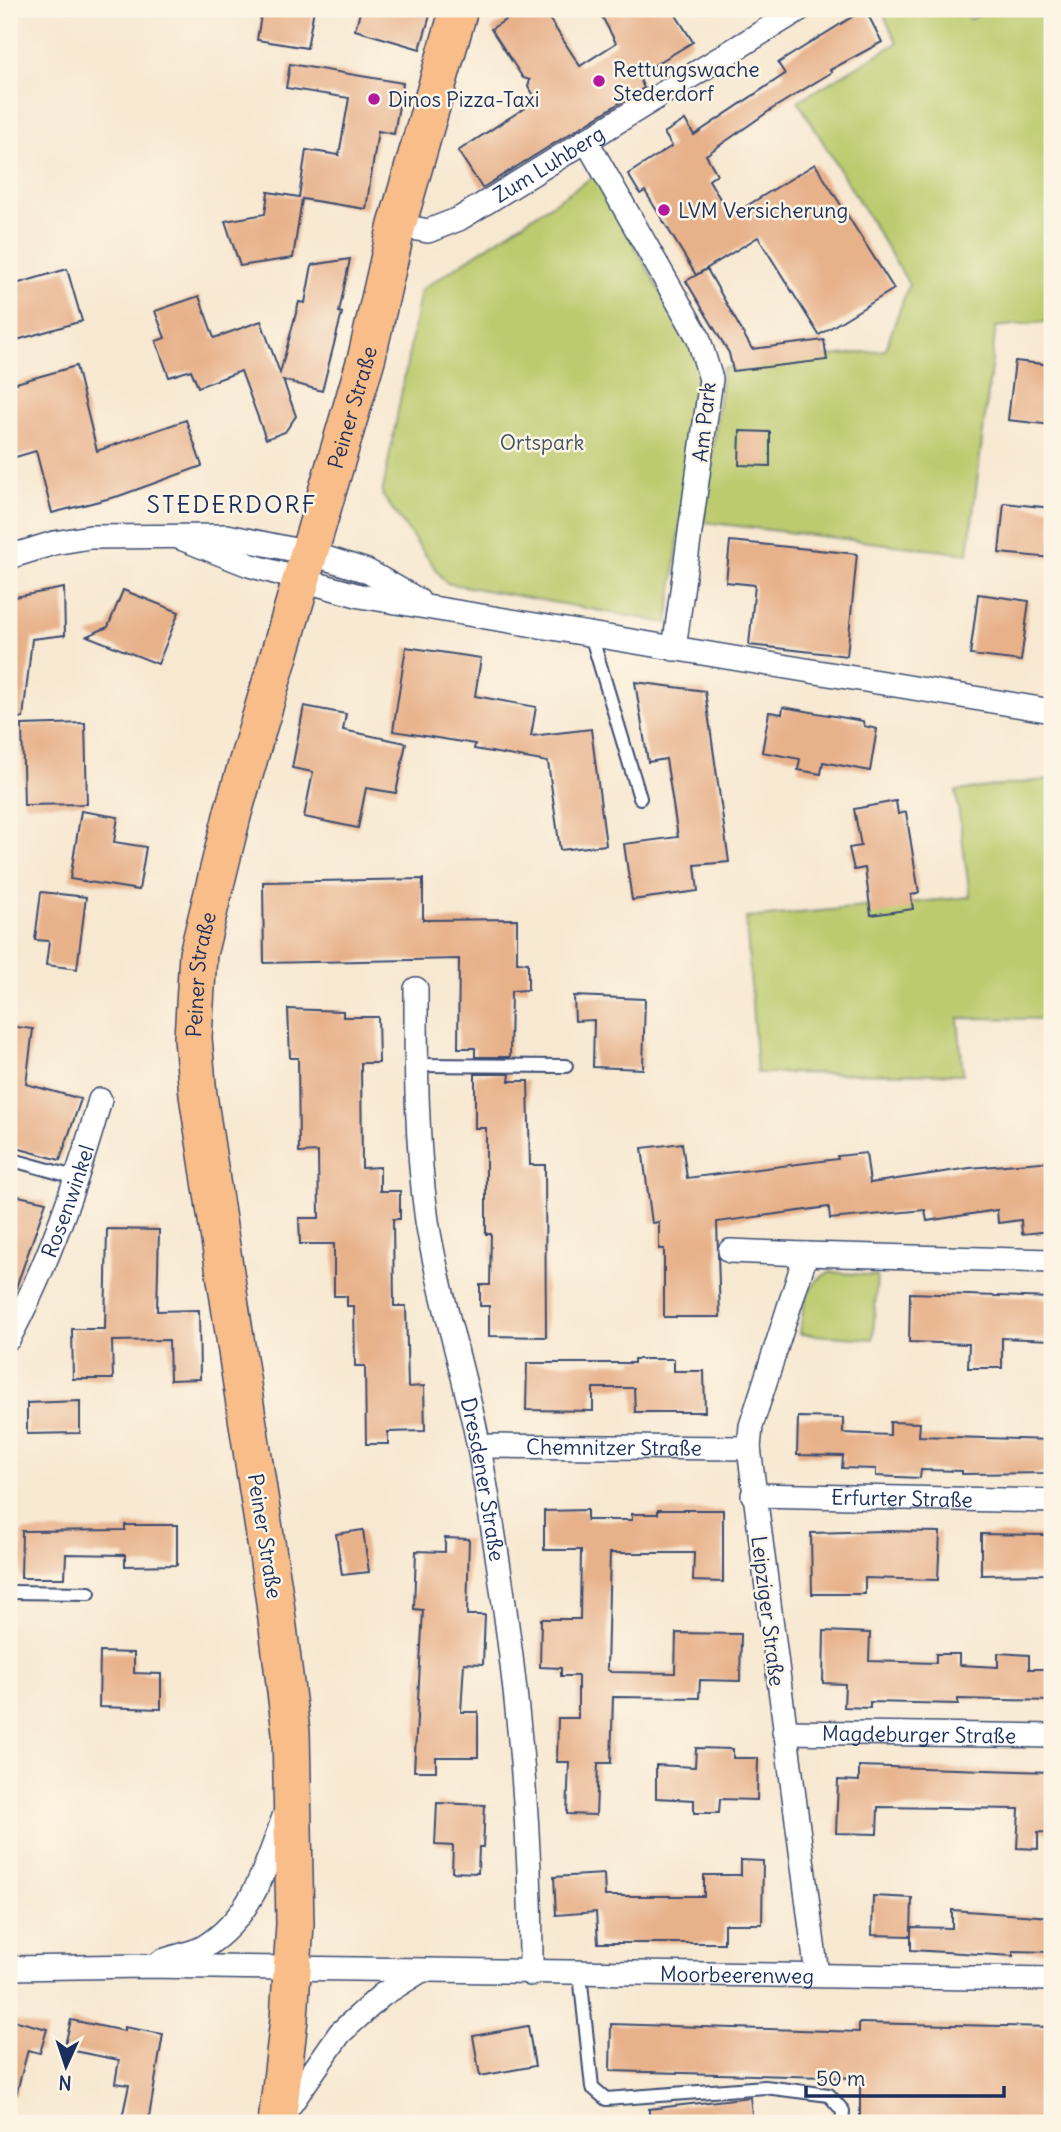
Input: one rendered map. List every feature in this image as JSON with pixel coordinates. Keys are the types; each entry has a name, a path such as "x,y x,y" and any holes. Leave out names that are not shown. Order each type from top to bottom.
{"main road":[{"name":"Peiner Straße","path":"277,2123 293,1969 294,1791 284,1664 198,1095 193,1024 201,941 233,812 367,356 397,225 459,9"}],"street":[{"name":"Zum Luhberg","path":"397,225 428,231 459,219 800,9"},
{"name":"Am Park","path":"586,140 698,337 711,379 674,649"},
{"path":"9,557 54,543 90,537 178,537 307,567 388,601 427,605 591,635 1052,711"},
{"name":"Dresdener Straße","path":"416,989 415,1106 428,1223 479,1446 507,1625 521,1768 531,1974"},
{"name":"Rosenwinkel","path":"9,1338 24,1310 78,1178 100,1100"},
{"path":"730,1251 1052,1261"},
{"name":"Leipziger Straße","path":"806,1254 751,1426 748,1448 817,1975"},
{"name":"Chemnitzer Straße","path":"479,1446 748,1448"},
{"name":"Erfurter Straße","path":"753,1495 1052,1501"},
{"name":"Magdeburger Straße","path":"784,1732 1052,1737"},
{"name":"Moorbeerenweg","path":"146,1966 203,1947 240,1916 259,1886 294,1791"},
{"name":"Moorbeerenweg","path":"9,1968 146,1966 531,1974 1052,1979"},
{"path":"277,2123 340,2032 382,1994 420,1972"}],"lane":[{"path":"591,635 640,798"},
{"path":"416,1065 566,1066"},
{"path":"9,1159 78,1178"},
{"path":"9,1592 89,1593"},
{"path":"580,1974 592,2087 606,2099 765,2088 829,2095 843,2111 842,2123"}],"green space":[{"path":"881,9 963,9 970,20 990,9 1052,9 1052,321 996,327 968,554 704,522 723,368 885,350 909,284 798,101 897,43"},
{"name":"Ortspark","path":"596,175 700,364 668,623 446,583 382,495 421,290"},
{"path":"1052,779 1052,1019 958,1018 963,1074 757,1073 746,918 970,897 956,791"},
{"path":"831,1272 877,1276 873,1339 800,1334 806,1298 810,1290 822,1276"}],"building":[{"path":"262,9 314,9 307,48 257,40"},
{"path":"361,9 432,9 420,49 355,30"},
{"path":"523,9 543,9 580,66 616,43 598,9 672,9 693,42 638,75 644,88 482,188 458,151 537,100 528,86 530,80 523,78 491,29"},
{"path":"865,9 882,42 830,70 832,72 772,109 706,155 717,174 709,180 730,216 815,164 894,289 819,335 758,237 696,275 645,191 640,194 628,174 672,146 664,133 685,120 694,135 785,74 778,63"},
{"path":"290,64 403,83 394,134 378,131 366,209 302,199 293,258 240,266 225,221 265,214 268,192 299,197 306,150 339,155 349,98 286,88"},
{"path":"350,259 339,312 342,313 322,391 283,380 296,416 285,432 266,439 241,371 198,387 191,370 169,377 156,341 165,338 155,311 199,296 214,338 261,321 280,373 299,302 305,303 312,265"},
{"path":"67,269 82,321 17,340 9,313 9,286"},
{"path":"707,269 752,349 824,340 827,360 733,371 729,353 686,281"},
{"path":"1015,361 1052,365 1052,425 1008,420"},
{"path":"76,366 97,451 186,420 202,466 119,496 52,513 36,451 9,459 9,385"},
{"path":"740,431 770,432 770,466 739,465"},
{"path":"1004,503 1052,508 1052,558 999,553"},
{"path":"730,541 857,554 847,656 749,645 755,585 726,582"},
{"path":"64,588 65,635 32,639 23,718 9,717 9,598"},
{"path":"123,590 179,612 158,664 87,636 108,627"},
{"path":"978,594 1029,601 1021,661 970,655"},
{"path":"406,647 481,658 475,696 536,707 531,736 591,729 606,845 560,850 548,762 474,749 475,744 393,731"},
{"path":"635,682 705,691 729,862 695,865 698,891 632,900 624,844 678,837 666,759 648,762"},
{"path":"304,706 346,714 343,730 406,743 396,793 366,788 358,828 304,817 313,772 292,768"},
{"path":"783,707 863,721 864,726 877,729 870,771 823,762 821,774 798,770 800,759 762,752 769,712 782,714"},
{"path":"85,723 87,804 24,805 22,725"},
{"path":"896,801 898,814 906,812 919,893 911,895 913,909 871,915 865,868 854,870 849,848 861,846 854,809"},
{"path":"81,811 118,817 114,842 146,847 139,890 70,879"},
{"path":"423,879 423,920 517,919 517,962 528,963 528,990 511,991 510,1057 475,1057 475,1048 458,1048 459,959 264,963 263,882"},
{"path":"41,892 86,897 77,969 46,965 49,941 35,940"},
{"path":"574,996 645,999 643,1069 593,1067 594,1020 575,1021"},
{"path":"288,1009 343,1011 343,1017 378,1017 379,1063 361,1063 362,1168 380,1167 380,1191 400,1191 400,1219 393,1219 394,1306 406,1306 408,1387 424,1386 425,1431 388,1432 388,1444 366,1444 365,1366 355,1366 354,1306 347,1306 347,1296 334,1296 334,1244 300,1244 299,1218 319,1218 318,1152 299,1153 298,1058 290,1058"},
{"path":"9,1026 33,1029 26,1084 81,1099 60,1160 9,1146"},
{"path":"475,1074 510,1074 509,1081 528,1081 530,1165 545,1165 546,1337 489,1336 489,1306 480,1306 480,1285 490,1285 491,1234 486,1234 486,1128 475,1128"},
{"path":"682,1143 687,1178 866,1153 870,1183 970,1168 1052,1161 1051,1231 1022,1234 1021,1220 998,1223 997,1210 927,1221 925,1210 830,1219 829,1207 717,1222 720,1317 664,1317 664,1249 659,1249 659,1222 652,1223 642,1148"},
{"path":"9,1194 46,1202 12,1299 9,1299"},
{"path":"107,1229 159,1230 157,1311 199,1310 200,1379 170,1380 169,1340 112,1341 113,1379 73,1379 72,1329 105,1329"},
{"path":"910,1293 1052,1298 1052,1340 1002,1338 1002,1368 968,1368 969,1344 909,1342"},
{"path":"634,1359 674,1359 674,1371 704,1371 705,1412 635,1412 634,1388 593,1388 593,1411 526,1410 527,1363 634,1363"},
{"path":"80,1401 80,1433 27,1434 27,1403"},
{"path":"798,1417 843,1418 843,1433 890,1435 890,1422 920,1423 919,1436 1052,1440 1052,1473 962,1474 962,1471 921,1470 920,1478 876,1476 876,1469 842,1468 843,1456 797,1455"},
{"path":"587,1510 587,1520 632,1520 632,1514 658,1514 658,1510 723,1510 723,1582 693,1581 694,1553 610,1553 607,1669 611,1672 675,1673 676,1633 741,1634 740,1681 700,1680 699,1698 613,1697 611,1763 598,1763 596,1815 567,1814 569,1762 557,1762 558,1718 578,1718 578,1676 561,1676 561,1668 540,1667 541,1619 580,1619 581,1550 544,1550 544,1511"},
{"path":"125,1525 177,1525 177,1565 125,1566 125,1555 66,1554 65,1578 21,1578 22,1531 125,1530"},
{"path":"363,1530 369,1572 342,1575 336,1534"},
{"path":"940,1532 938,1580 865,1578 865,1594 812,1594 811,1533"},
{"path":"981,1534 1052,1535 1052,1574 981,1575"},
{"path":"445,1538 469,1539 467,1615 485,1615 483,1664 464,1663 461,1712 478,1712 478,1757 436,1757 436,1771 414,1771 423,1610 414,1609 416,1551 445,1552"},
{"path":"824,1631 870,1633 869,1661 936,1663 936,1654 959,1654 959,1665 998,1667 998,1653 1029,1655 1029,1669 1052,1669 1052,1701 958,1699 958,1704 870,1702 870,1708 844,1707 845,1684 823,1683"},
{"path":"100,1652 134,1653 134,1673 161,1674 161,1709 99,1707"},
{"path":"696,1748 733,1749 733,1758 758,1758 757,1800 720,1799 719,1813 694,1813 694,1800 656,1798 656,1765 695,1767"},
{"path":"859,1766 1052,1772 1052,1833 1038,1832 1038,1849 1017,1848 1019,1809 878,1807 877,1834 836,1833 838,1780 859,1781"},
{"path":"437,1803 485,1805 483,1847 479,1847 478,1873 452,1872 453,1846 435,1845"},
{"path":"741,1860 763,1861 762,1924 724,1924 724,1943 598,1943 596,1912 556,1915 554,1877 604,1874 605,1896 704,1896 704,1875 741,1875"},
{"path":"873,1896 912,1898 911,1936 872,1935"},
{"path":"952,1910 1052,1917 1052,1952 1013,1951 1013,1956 911,1950 911,1927 952,1928"},
{"path":"9,2019 47,2029 40,2053 28,2050 16,2095 9,2094"},
{"path":"71,2020 124,2031 124,2027 163,2034 148,2123 121,2123 129,2085 115,2083 119,2060 64,2049"},
{"path":"859,2023 1052,2027 1052,2123 860,2123 860,2078 610,2071 611,2024 859,2032"},
{"path":"528,2026 535,2066 480,2076 473,2036"},
{"path":"750,2097 753,2123 649,2123 649,2109"}],"place":[{"name":"Rettungswache Stederdorf","path":"599,81"},
{"name":"Dinos Pizza-Taxi","path":"374,99"},
{"name":"LVM Versicherung","path":"664,210"}],"district":[{"name":"STEDERDORF","path":"232,504"}]}
